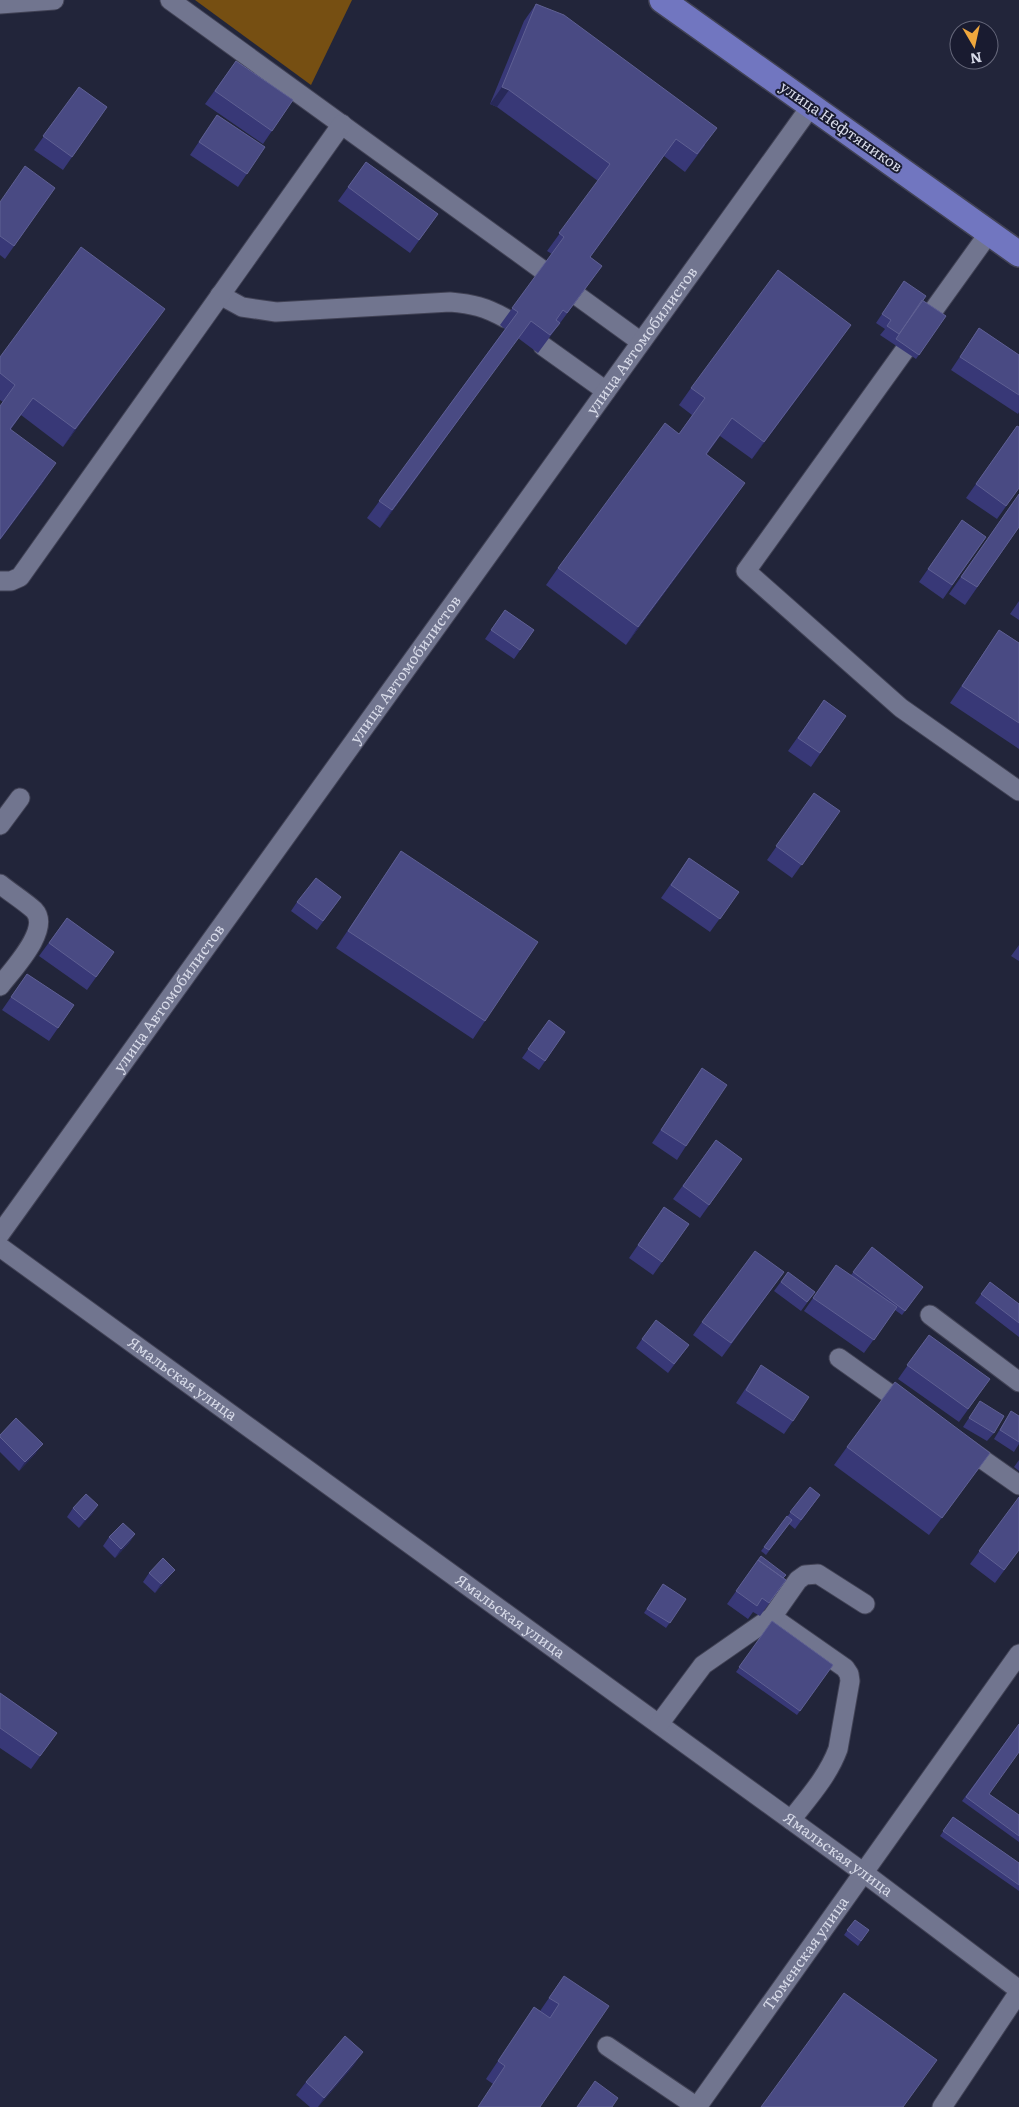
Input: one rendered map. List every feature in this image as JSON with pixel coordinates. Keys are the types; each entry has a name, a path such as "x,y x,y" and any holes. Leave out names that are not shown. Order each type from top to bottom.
{"main road":[{"name":"улица Нефтяников","path":"662,0 1019,254"}],"street":[{"path":"0,4 54,0"},
{"path":"170,0 541,269"},
{"name":"улица Автомобилистов","path":"0,1234 811,106"},
{"path":"0,581 11,581 20,577 342,124"},
{"path":"989,233 746,572 901,708 1019,791"},
{"path":"220,295 242,307 276,312 450,302 474,304 488,308 505,318"},
{"path":"579,297 641,342"},
{"path":"543,346 606,391"},
{"path":"0,825 20,798"},
{"path":"0,884 36,912 40,924 37,935 0,986"},
{"name":"Ямальская улица","path":"0,1247 864,1873 1019,1991"},
{"path":"930,1315 1019,1382"},
{"path":"839,1358 925,1419"},
{"path":"948,1436 1019,1485"},
{"path":"659,1724 703,1665 772,1617 798,1580 805,1575 814,1573 865,1604"},
{"path":"772,1617 845,1668 850,1681 835,1758 821,1782 791,1820"},
{"name":"Тюменская улица","path":"697,2107 1019,1654"},
{"path":"942,2107 1019,1991"},
{"path":"607,2046 697,2107"}],"shaded area":[{"path":"195,0 352,0 311,85"}],"building":[{"path":"536,4 564,15 717,128 697,154 676,139 590,257 602,266 567,313 563,310 556,320 560,323 550,335 531,321 392,510 379,501 518,312 512,308 564,237 559,233 610,164 509,90 502,87"},
{"path":"236,61 293,100 272,131 215,91"},
{"path":"79,87 107,107 72,157 43,136"},
{"path":"217,115 265,147 247,174 199,142"},
{"path":"366,162 438,214 419,240 348,187"},
{"path":"25,166 55,188 14,246 0,236 0,202"},
{"path":"81,247 165,309 75,429 33,398 10,429 56,463 0,539 0,406 15,385 0,373 0,357"},
{"path":"778,270 851,325 764,442 732,418 706,454 745,483 638,627 558,568 665,423 679,434 705,398 691,388"},
{"path":"904,281 926,296 899,334 887,326 891,320 882,314"},
{"path":"922,300 946,316 919,355 896,339"},
{"path":"979,328 1019,355 1019,395 960,357"},
{"path":"1017,426 1019,427 1019,488 1006,506 976,484"},
{"path":"1019,494 1019,527 977,587 961,577"},
{"path":"962,520 986,537 952,585 928,569"},
{"path":"505,610 534,630 520,650 491,630"},
{"path":"999,630 1019,643 1019,723 962,686"},
{"path":"824,700 846,716 820,753 798,738"},
{"path":"814,793 840,811 802,865 776,846"},
{"path":"401,851 538,942 485,1021 348,931"},
{"path":"689,858 739,892 720,919 671,885"},
{"path":"316,878 341,897 323,921 297,902"},
{"path":"67,918 114,952 96,977 49,943"},
{"path":"27,974 74,1005 58,1028 11,997"},
{"path":"549,1020 565,1032 545,1061 528,1049"},
{"path":"702,1068 727,1085 686,1146 661,1130"},
{"path":"716,1140 742,1159 709,1205 683,1186"},
{"path":"664,1207 689,1224 662,1262 638,1245"},
{"path":"872,1247 923,1287 905,1311 853,1272"},
{"path":"755,1251 784,1272 731,1343 702,1322"},
{"path":"836,1265 897,1307 874,1340 813,1298"},
{"path":"788,1272 815,1292 807,1302 781,1282"},
{"path":"990,1282 1019,1304 1019,1323 981,1294"},
{"path":"656,1320 689,1345 674,1364 642,1339"},
{"path":"929,1335 990,1379 968,1409 907,1365"},
{"path":"761,1365 809,1397 793,1421 746,1390"},
{"path":"895,1382 990,1453 942,1518 847,1447"},
{"path":"980,1401 1004,1416 994,1433 969,1418"},
{"path":"1011,1411 1019,1416 1019,1442 1000,1430"},
{"path":"16,1418 43,1444 25,1462 0,1437"},
{"path":"810,1487 820,1495 801,1520 790,1512"},
{"path":"86,1494 98,1505 85,1520 73,1508"},
{"path":"1019,1497 1019,1550 1004,1570 979,1551"},
{"path":"787,1516 792,1520 769,1550 764,1547"},
{"path":"123,1523 135,1534 121,1549 109,1537"},
{"path":"761,1556 786,1575 783,1578 758,1560"},
{"path":"163,1558 175,1570 161,1584 149,1573"},
{"path":"758,1560 786,1580 769,1603 762,1598 757,1606 736,1591"},
{"path":"663,1584 686,1599 670,1623 647,1609"},
{"path":"772,1621 833,1665 800,1711 739,1667"},
{"path":"0,1693 57,1733 40,1756 0,1728"},
{"path":"1019,1724 1019,1752 989,1794 1019,1815 1019,1836 966,1797"},
{"path":"953,1817 1019,1863 1019,1885 943,1831"},
{"path":"855,1920 869,1930 861,1941 847,1930"},
{"path":"564,1976 609,2006 540,2107 478,2107 505,2066 498,2061 534,2007 550,2018 559,2004 549,1998"},
{"path":"844,1993 937,2060 903,2107 761,2107"},
{"path":"345,2036 363,2052 324,2098 306,2082"},
{"path":"595,2081 618,2098 612,2107 577,2107"}]}
